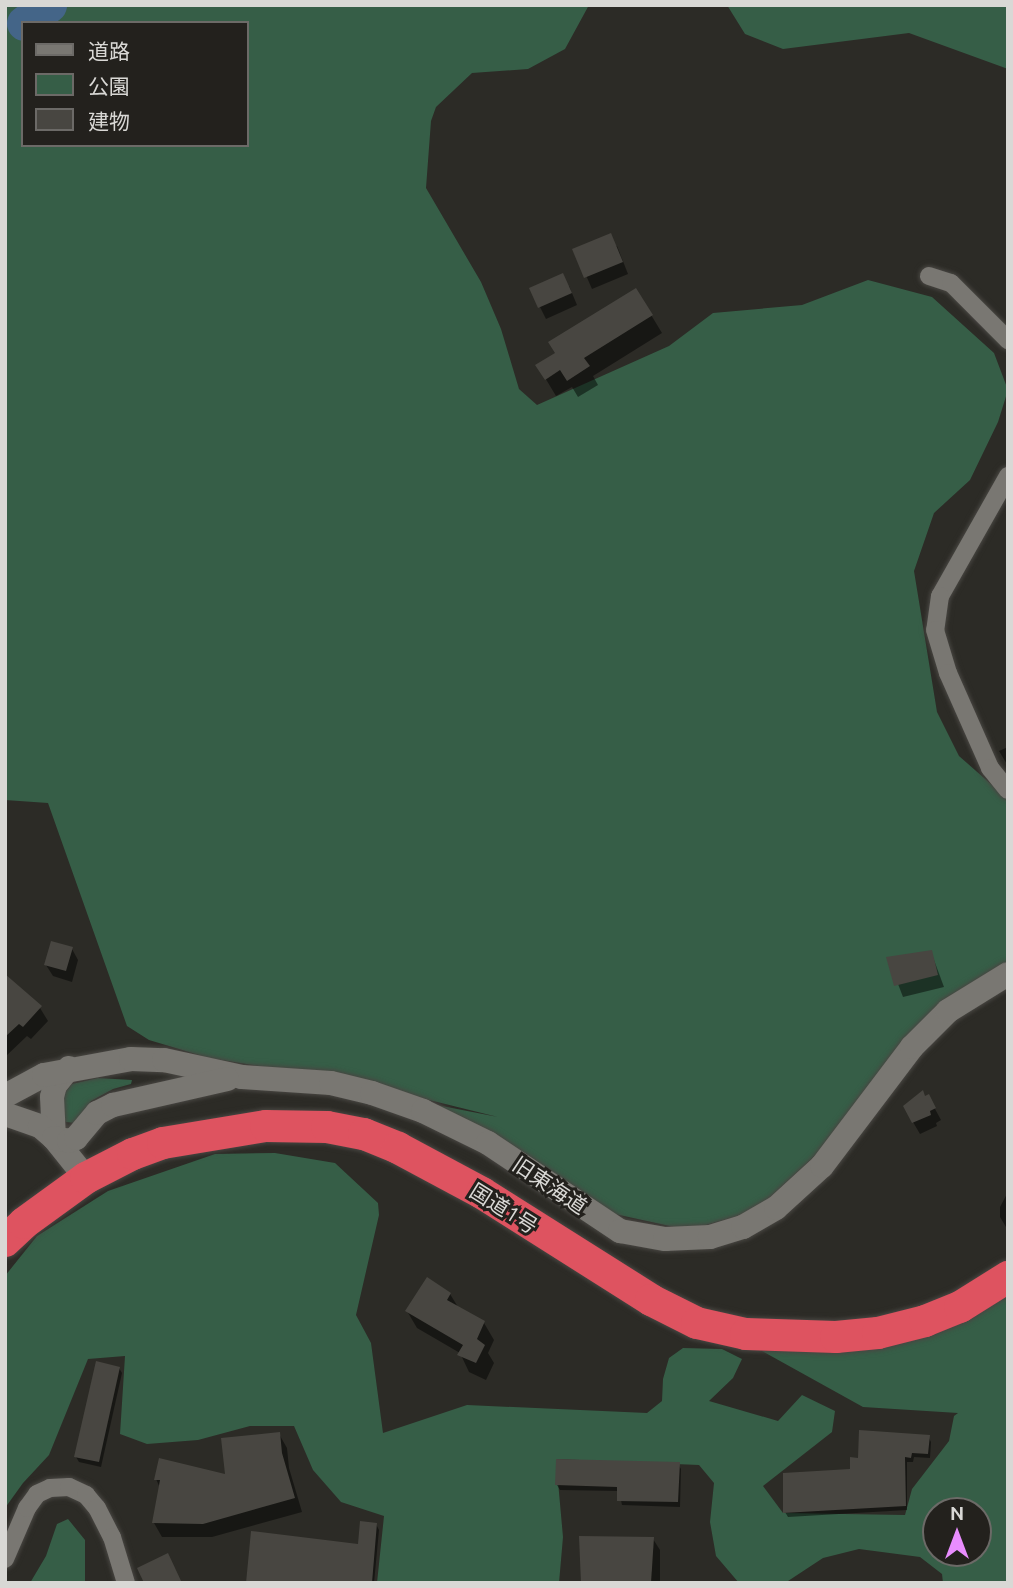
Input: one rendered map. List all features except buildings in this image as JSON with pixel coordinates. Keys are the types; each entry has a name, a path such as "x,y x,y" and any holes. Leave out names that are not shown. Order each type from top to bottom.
{"highway":[{"name":"国道1号","path":"5,1241 24,1223 72,1153 133,1154 197,1135 266,1126 327,1127 365,1134 398,1148 482,1193 651,1300 696,1323 746,1334 836,1337 878,1333 925,1321 960,1307 1008,1277"}],"street":[{"path":"929,275 951,283 1008,340"},
{"path":"1008,476 940,596 935,630 948,673 990,768 1008,790"},
{"name":"旧東海道","path":"5,1096 44,1075 69,1068 131,1059 164,1060 242,1077 292,1078 372,1093 423,1111 488,1143 620,1231 665,1240 710,1237 743,1227 776,1208 822,1166 912,1047 948,1011 1008,974"},
{"path":"131,1059 142,1065 151,1077 152,1085 145,1096"},
{"path":"69,1068 55,1085 52,1097 72,1153"},
{"path":"72,1153 97,1113 145,1096 242,1077"},
{"path":"5,1114 40,1126 72,1153"},
{"path":"5,1559 27,1508 37,1494 50,1488 69,1487 86,1495 97,1508 111,1537 126,1583"}],"green space":[{"path":"5,5 589,5 565,49 528,69 472,73 436,107 431,121 426,188 481,282 501,329 519,389 537,405 669,346 713,313 802,305 868,280 932,297 994,353 1008,390 998,422 970,480 934,513 914,571 937,712 959,756 1008,799 1008,976 928,1031 861,1113 755,1211 688,1230 592,1209 411,1100 498,1117 352,1081 209,1058 149,1040 127,1026 48,803 5,800"},
{"path":"727,5 1008,5 1008,69 909,33 783,49 745,34"},
{"path":"98,1078 132,1080 131,1084 113,1089 91,1101 75,1123 66,1122 61,1114 64,1094 72,1084"},
{"path":"275,1153 335,1163 378,1203 379,1215 356,1315 371,1343 383,1433 467,1405 647,1413 662,1401 663,1379 669,1358 683,1348 722,1349 742,1359 733,1378 709,1401 778,1421 802,1395 835,1411 832,1432 763,1486 783,1513 905,1515 912,1489 949,1441 954,1416 958,1413 863,1407 762,1351 938,1325 1008,1284 1008,1583 943,1583 942,1574 933,1567 992,1567 992,1497 922,1497 922,1559 859,1549 823,1558 785,1583 739,1583 716,1556 710,1522 714,1483 699,1465 556,1459 563,1537 559,1583 377,1583 384,1516 341,1502 313,1470 294,1426 250,1426 198,1440 147,1444 120,1434 125,1356 88,1359 49,1455 23,1483 5,1508 5,1276 37,1236 108,1191 215,1154"},
{"path":"68,1519 85,1540 85,1583 30,1583 46,1556 57,1524"}],"waterway":[{"path":"27,21 49,5"}]}
